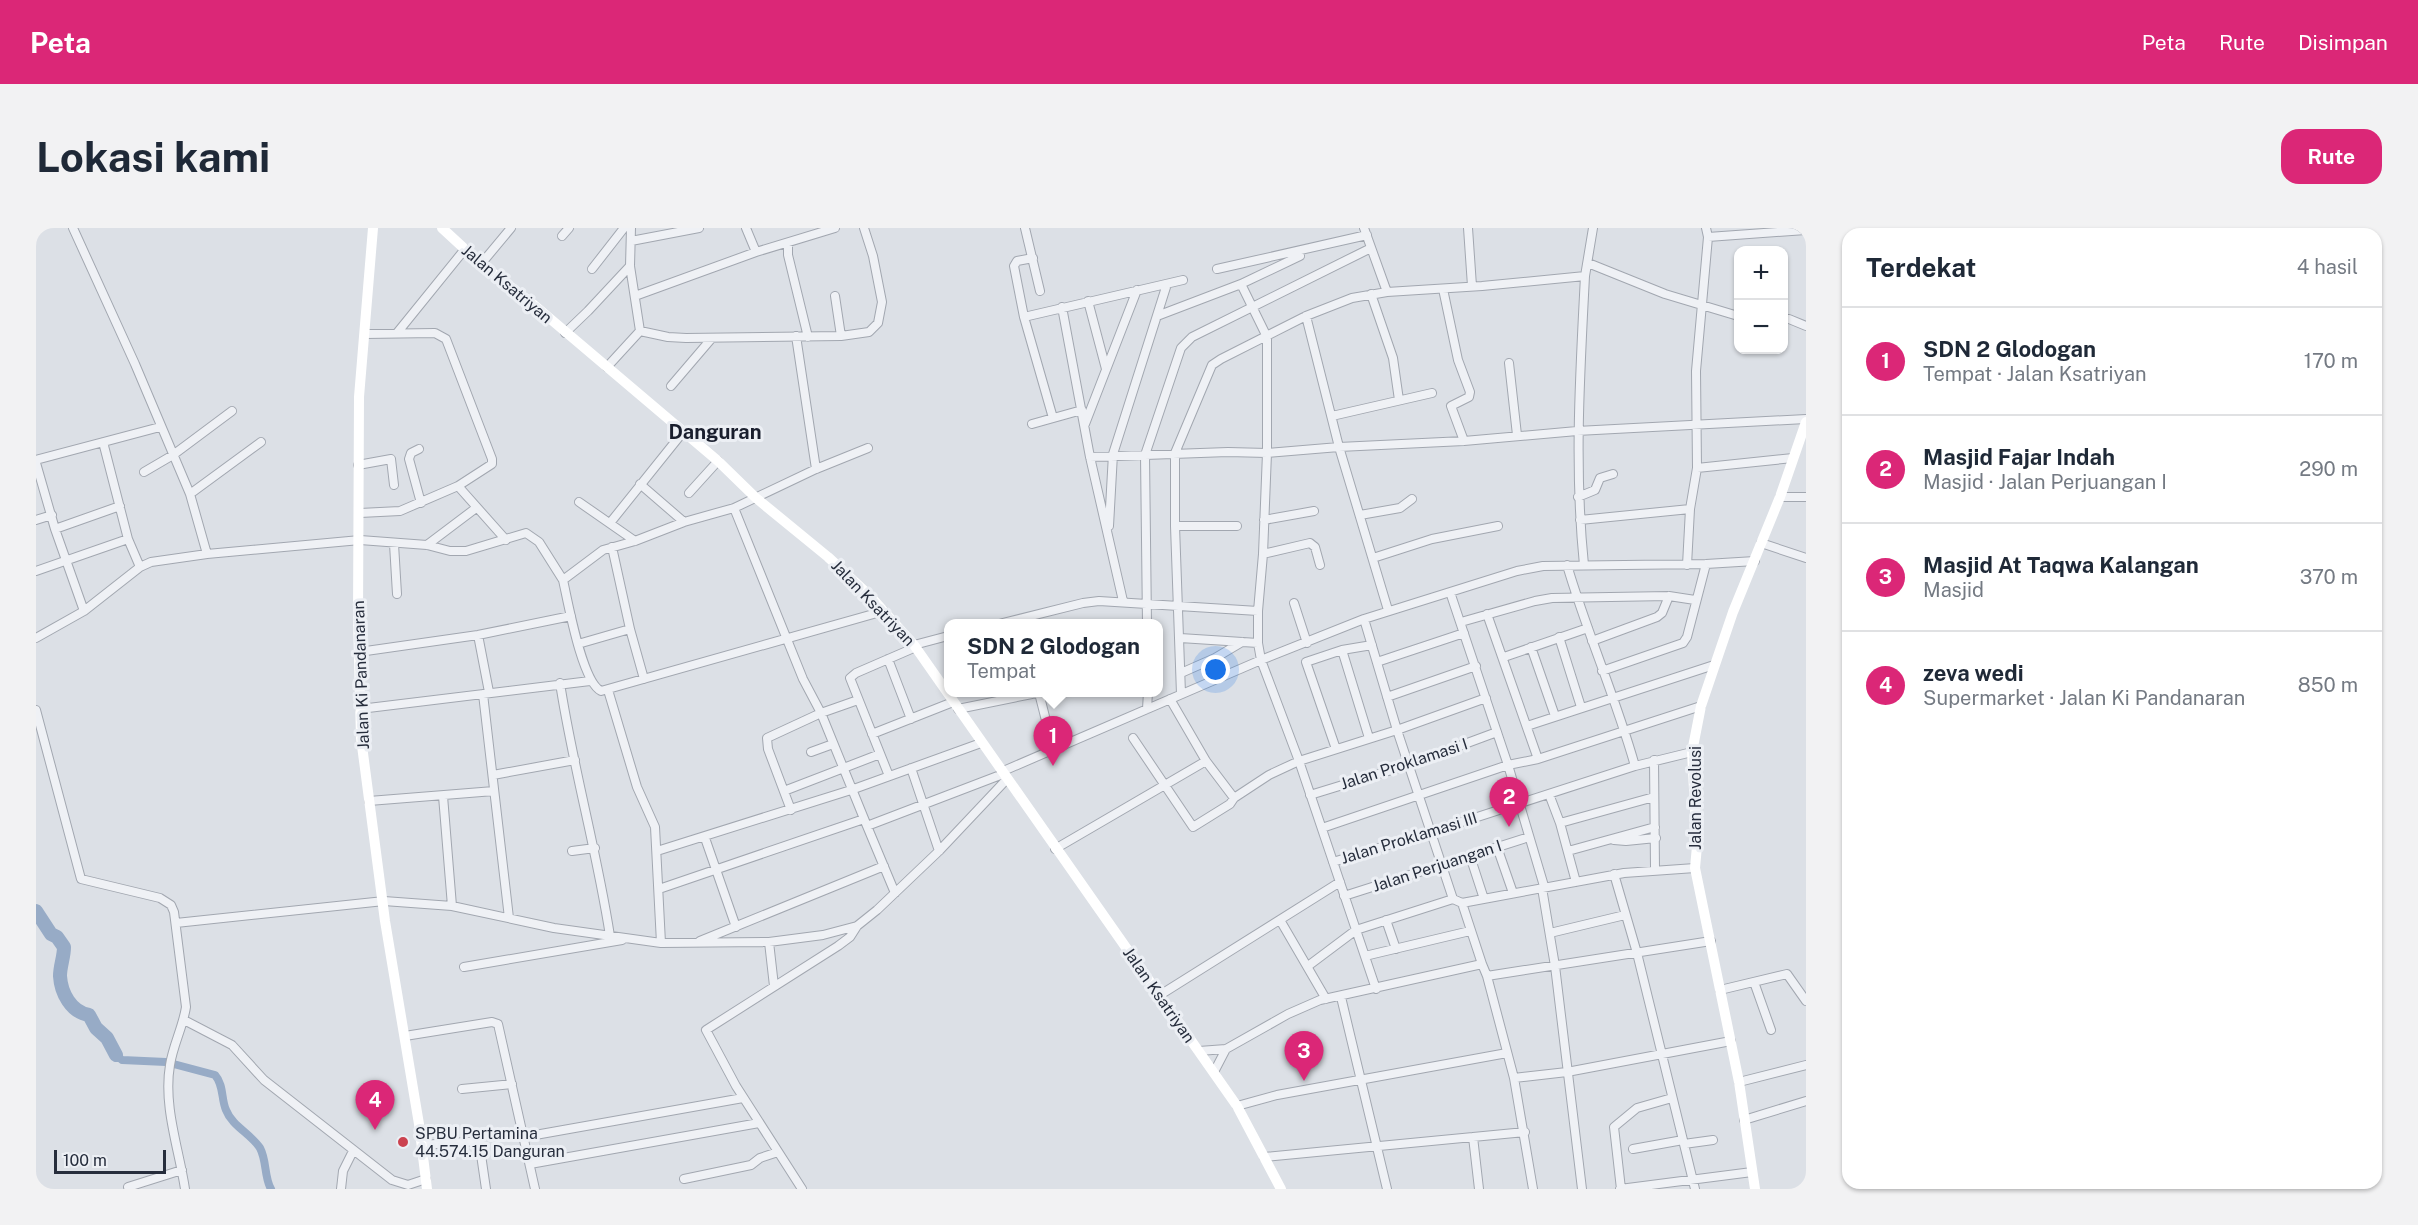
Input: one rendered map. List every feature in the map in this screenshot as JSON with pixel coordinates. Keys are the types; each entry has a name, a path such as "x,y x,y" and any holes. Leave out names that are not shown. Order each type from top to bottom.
{"street":[{"path":"72,228 135,364 190,494 207,554"},
{"name":"Jalan Ki Pandanaran","path":"373,228 359,397 361,738 427,1184"},
{"name":"Jalan Ksatriyan","path":"442,228 481,264 534,305 718,461 756,498 828,556 885,611 915,646 944,688"},
{"path":"481,264 511,228"},
{"path":"562,236 569,228"},
{"path":"592,269 624,228"},
{"path":"632,228 630,266 640,332"},
{"path":"631,241 699,228"},
{"path":"746,228 756,252"},
{"path":"635,296 756,252 835,228"},
{"path":"640,332 668,337 712,338 841,336 866,333 876,327 880,318 880,289 864,228"},
{"path":"1025,228 1040,291"},
{"path":"1468,228 1472,286"},
{"path":"1584,565 1578,497 1577,431 1585,276 1593,228"},
{"path":"1687,565 1690,509 1697,468 1696,370 1708,237 1706,228"},
{"path":"1708,237 1806,230"},
{"path":"1217,269 1365,231 1388,292"},
{"path":"788,244 788,255 808,337"},
{"path":"1147,619 1145,455 1181,348 1192,337 1371,248"},
{"path":"397,333 465,249"},
{"path":"1157,316 1241,284 1300,256"},
{"path":"1033,258 1017,261 1014,266 1024,317 1053,418"},
{"path":"1588,263 1665,294 1734,315"},
{"path":"565,333 630,266"},
{"path":"1181,694 1175,526 1175,453 1212,365 1221,358 1267,338 1306,316 1352,298 1388,292 1585,276"},
{"path":"1024,317 1184,280"},
{"path":"1108,535 1113,454 1167,284"},
{"path":"1241,284 1267,338 1267,453 1258,611 1258,643 1261,660 1299,760 1376,989"},
{"path":"1443,289 1458,360 1470,392 1469,398 1451,406 1464,441"},
{"path":"1084,425 1137,290"},
{"path":"1371,294 1393,358 1399,400"},
{"path":"835,296 841,336"},
{"path":"1088,301 1106,369"},
{"path":"1062,307 1090,457 1123,601"},
{"path":"1306,316 1339,447 1388,610"},
{"path":"1788,319 1806,326"},
{"path":"607,368 640,332"},
{"path":"360,513 400,511 458,486 492,464 446,339 435,333 365,334"},
{"path":"796,336 816,469"},
{"path":"671,386 712,338"},
{"path":"1509,363 1517,435"},
{"path":"1332,416 1432,393"},
{"path":"1032,424 1082,410"},
{"path":"144,472 173,455 232,411"},
{"path":"1090,457 1113,454 1267,453 1464,441 1577,431 1806,420"},
{"name":"Jalan Revolusi","path":"1755,1189 1739,1082 1695,868 1697,846 1692,752 1701,706 1714,665 1793,458 1802,445 1806,420"},
{"path":"84,611 55,529 36,461 160,427"},
{"path":"610,523 683,432"},
{"path":"103,442 128,539 140,567"},
{"path":"190,494 261,442"},
{"path":"563,580 598,552 635,541 684,522 735,508 816,469 868,448"},
{"path":"419,449 411,453 409,459 421,503"},
{"path":"1697,468 1793,458"},
{"path":"358,465 391,459 394,485"},
{"path":"689,493 718,461"},
{"path":"1578,497 1595,490 1600,478 1613,474"},
{"path":"640,484 684,522"},
{"path":"458,486 506,540"},
{"path":"1780,497 1806,497"},
{"path":"1360,515 1397,508 1412,499"},
{"path":"579,502 635,541"},
{"path":"55,529 120,507"},
{"path":"427,545 476,508"},
{"path":"735,508 787,639 821,713 895,893"},
{"path":"1580,520 1690,509"},
{"path":"1264,520 1314,511"},
{"path":"36,519 52,515"},
{"path":"1175,526 1237,526"},
{"path":"1372,558 1432,539 1498,526"},
{"path":"36,638 84,611 140,567 151,562 207,554 360,540 427,545 450,551 466,551 526,533 533,536 563,580 578,644 590,681 598,690 608,690 885,611"},
{"path":"36,571 128,539"},
{"path":"1263,554 1311,543 1315,547 1320,565"},
{"path":"1761,543 1806,558"},
{"path":"394,544 397,594"},
{"path":"612,547 630,629 644,679"},
{"path":"659,889 924,805 1004,775 1053,748 1261,660 1388,610 1530,568 1567,565 1687,565 1755,561"},
{"path":"1602,671 1682,644 1687,637 1706,564"},
{"path":"1567,565 1602,671 1625,730 1635,766"},
{"path":"1450,592 1508,765 1543,887 1582,1189"},
{"path":"1461,622 1542,599 1669,596 1695,600"},
{"path":"1592,642 1657,617 1662,613 1669,596"},
{"path":"1019,619 1083,603 1123,601 1146,605 1258,611"},
{"path":"1294,603 1307,643"},
{"path":"1487,614 1538,759"},
{"path":"359,652 478,635 571,616"},
{"path":"1364,619 1408,765 1453,898 1462,903 1614,874 1655,869 1695,868"},
{"path":"1504,657 1588,628"},
{"path":"578,644 630,629"},
{"path":"1377,662 1464,633"},
{"path":"478,635 509,918"},
{"path":"889,776 850,677 915,646 944,637"},
{"path":"1559,637 1581,707"},
{"path":"1180,638 1258,643"},
{"path":"1180,673 1215,658 1242,642"},
{"path":"1336,749 1306,663 1310,659 1342,650 1372,645"},
{"path":"1531,647 1555,716"},
{"path":"1342,650 1369,738"},
{"path":"888,659 911,719"},
{"path":"1527,726 1714,665"},
{"path":"1387,697 1476,666"},
{"path":"360,709 590,681"},
{"path":"560,683 595,848 610,936"},
{"path":"608,690 637,787 654,822 661,943"},
{"name":"Jalan Ksatriyan","path":"950,697 1237,1106 1281,1189"},
{"path":"872,734 956,705 1013,697"},
{"path":"1042,697 1053,748"},
{"path":"1147,709 1148,697"},
{"path":"1133,738 1193,827 1227,807 1234,798 1269,775 1299,760 1397,730 1486,698"},
{"path":"1170,699 1206,761 1234,798"},
{"path":"790,810 768,749 767,738 821,713 858,700"},
{"path":"1322,828 1420,797 1508,765 1538,759 1701,706"},
{"path":"36,710 81,879 160,898 172,906 186,1007 170,1064 168,1092 185,1189"},
{"name":"Jalan Proklamasi I","path":"1310,795 1408,765 1497,732"},
{"path":"657,852 851,790 981,743"},
{"path":"811,752 833,744"},
{"name":"Jalan Proklamasi III","path":"1333,862 1654,760 1692,752"},
{"path":"784,791 880,754"},
{"path":"493,775 575,760"},
{"path":"1654,760 1655,869"},
{"path":"1055,849 1206,761"},
{"path":"911,768 939,851"},
{"path":"802,1189 743,1098 708,1038 706,1030 850,937 857,926 939,851 1004,775"},
{"path":"369,801 494,791"},
{"path":"1549,794 1560,823 1576,882"},
{"path":"443,796 452,906"},
{"path":"1560,823 1654,797"},
{"path":"1568,851 1655,827"},
{"name":"Jalan Perjuangan I","path":"1344,896 1529,837"},
{"path":"705,838 736,927"},
{"path":"1612,840 1626,842 1656,838"},
{"path":"572,851 595,848"},
{"path":"1497,848 1513,893"},
{"path":"1470,856 1484,899"},
{"path":"699,942 884,866"},
{"path":"1614,874 1637,953 1695,1189"},
{"path":"1160,995 1340,882"},
{"path":"1308,966 1356,930 1453,898"},
{"path":"176,923 384,901 452,906 554,928 661,943 769,942 832,933 857,926"},
{"path":"1462,903 1486,976 1514,1078 1533,1189"},
{"path":"1550,933 1625,915"},
{"path":"1280,920 1326,999"},
{"path":"1386,920 1396,949"},
{"path":"1365,956 1470,931"},
{"path":"464,968 628,938"},
{"path":"1486,976 1711,941"},
{"path":"769,942 774,986"},
{"path":"1198,1051 1226,1049 1298,1008 1326,999 1482,964"},
{"path":"1720,990 1788,974 1806,1001"},
{"path":"1754,982 1771,1030"},
{"path":"1341,997 1387,1189"},
{"path":"184,1020 232,1045 264,1080 396,1183 427,1184"},
{"path":"405,1036 495,1022 498,1026 512,1084 535,1189"},
{"path":"1514,1078 1567,1072 1731,1041"},
{"path":"1214,1072 1226,1049"},
{"path":"1237,1106 1277,1095 1507,1053"},
{"path":"1739,1082 1806,1065"},
{"path":"462,1089 512,1084"},
{"path":"524,1137 743,1098"},
{"path":"1672,1098 1637,1108 1615,1125 1621,1189 1752,1172"},
{"path":"1744,1120 1806,1101"},
{"path":"530,1164 759,1123"},
{"path":"1264,1157 1525,1132"},
{"path":"1473,1137 1479,1189"},
{"path":"1633,1149 1713,1140"},
{"path":"422,1145 479,1141 486,1189"},
{"path":"341,1189 344,1171 353,1151"},
{"path":"684,1179 752,1164 760,1158 778,1152"},
{"path":"128,1187 182,1170"}],"waterway":[{"path":"36,911 51,934 57,937 64,947 60,976 62,989 68,1001 77,1010 89,1015 96,1028 107,1038 116,1055"},
{"path":"116,1055 122,1060 166,1062 215,1075 220,1083 224,1106 229,1116 260,1148 271,1189"}],"place":[{"name":"SDN 2 Glodogan","path":"1053,766"},
{"name":"Masjid Fajar Indah","path":"1509,827"},
{"name":"Masjid At Taqwa Kalangan","path":"1304,1081"},
{"name":"zeva wedi","path":"375,1130"},
{"name":"SPBU Pertamina 44.574.15 Danguran","path":"403,1142"}],"district":[{"name":"Danguran","path":"715,432"}]}
